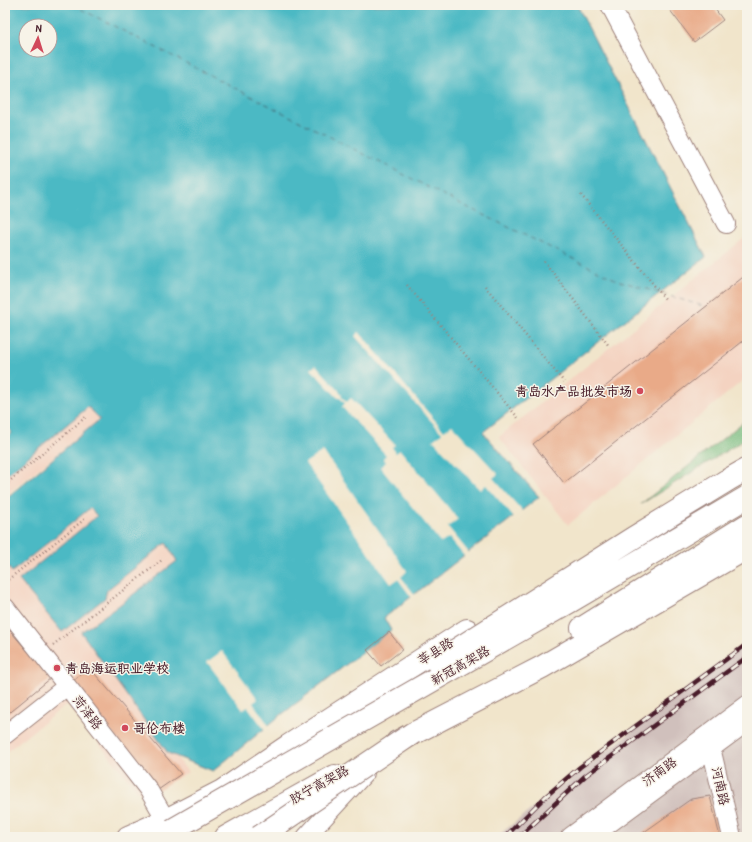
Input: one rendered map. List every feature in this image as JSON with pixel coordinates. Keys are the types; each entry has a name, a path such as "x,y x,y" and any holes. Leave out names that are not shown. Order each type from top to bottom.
{"main road":[{"path":"128,837 170,831 633,538 747,469"},
{"name":"莘县路","path":"170,831 222,791 427,655 552,580 747,472"},
{"name":"新冠高架路","path":"170,831 571,601 747,497"},
{"path":"259,837 413,733 747,525"},
{"path":"413,733 542,667 747,548"},
{"path":"241,837 261,829 367,771 747,552"},
{"name":"胶宁高架路","path":"226,837 413,733"}],"street":[{"path":"610,5 726,224"},
{"name":"菏泽路","path":"5,607 148,788 170,831"},
{"path":"5,735 67,686"},
{"name":"济南路","path":"591,837 710,742 747,705"},
{"name":"济南路","path":"570,837 710,742 747,722"},
{"name":"河南路","path":"710,742 732,837"},
{"path":"306,837 367,771"}],"path":[{"path":"580,195 666,300"},
{"path":"544,261 609,346"},
{"path":"408,285 519,419"},
{"path":"485,286 564,382"},
{"path":"5,485 87,416"},
{"path":"5,582 86,518"},
{"path":"42,654 162,560"}],"shaded area":[{"path":"747,236 747,377 568,525 499,437"},
{"path":"88,407 100,419 5,496 5,476"},
{"name":"青岛海运职业学校","path":"90,508 97,516 19,580 105,598 107,590 166,542 177,561 81,632 188,772 146,797 137,790 67,704 5,753 5,563 12,572"},
{"path":"747,642 747,837 496,837"}],"green space":[{"path":"747,419 747,438 641,504"}],"water":[{"path":"5,5 577,5 706,257 483,432 539,497 384,618 391,630 276,719 213,771 168,753 81,632 177,561 166,543 107,590 105,598 62,632 19,580 97,516 90,508 12,572 5,563 5,499 100,419 88,407 5,476 5,439 12,433 5,425"}],"pier":[{"path":"359,332 444,431 452,425 498,474 493,478 523,512 515,519 486,485 480,490 433,440 442,433 355,336"},
{"path":"316,365 342,394 341,396 347,402 351,398 395,445 392,447 396,453 400,450 458,519 448,527 470,554 465,557 449,538 441,543 380,467 386,462 383,458 386,455 342,407 345,403 339,397 338,398 311,369"},
{"path":"323,451 407,571 401,577 415,595 412,598 398,579 391,584 305,463"},
{"path":"222,651 258,699 253,703 270,727 265,730 248,707 243,710 207,662"}],"building":[{"path":"666,5 712,5 723,20 694,42"},
{"name":"青岛水产品批发市场","path":"747,274 747,338 564,483 533,444"},
{"path":"5,625 51,678 5,716"},
{"path":"389,632 403,649 381,666 367,650"},
{"name":"哥伦布楼","path":"89,667 181,774 158,790 72,682"},
{"path":"710,796 720,837 637,837 691,799"}],"ferry route":[{"path":"73,5 467,207 617,280 706,307"}],"railway":[{"path":"505,837 545,797 580,767 747,644"},
{"path":"519,837 585,776 747,657"}],"place":[{"name":"青岛水产品批发市场","path":"640,391"},
{"name":"青岛海运职业学校","path":"57,668"},
{"name":"哥伦布楼","path":"125,728"}]}
